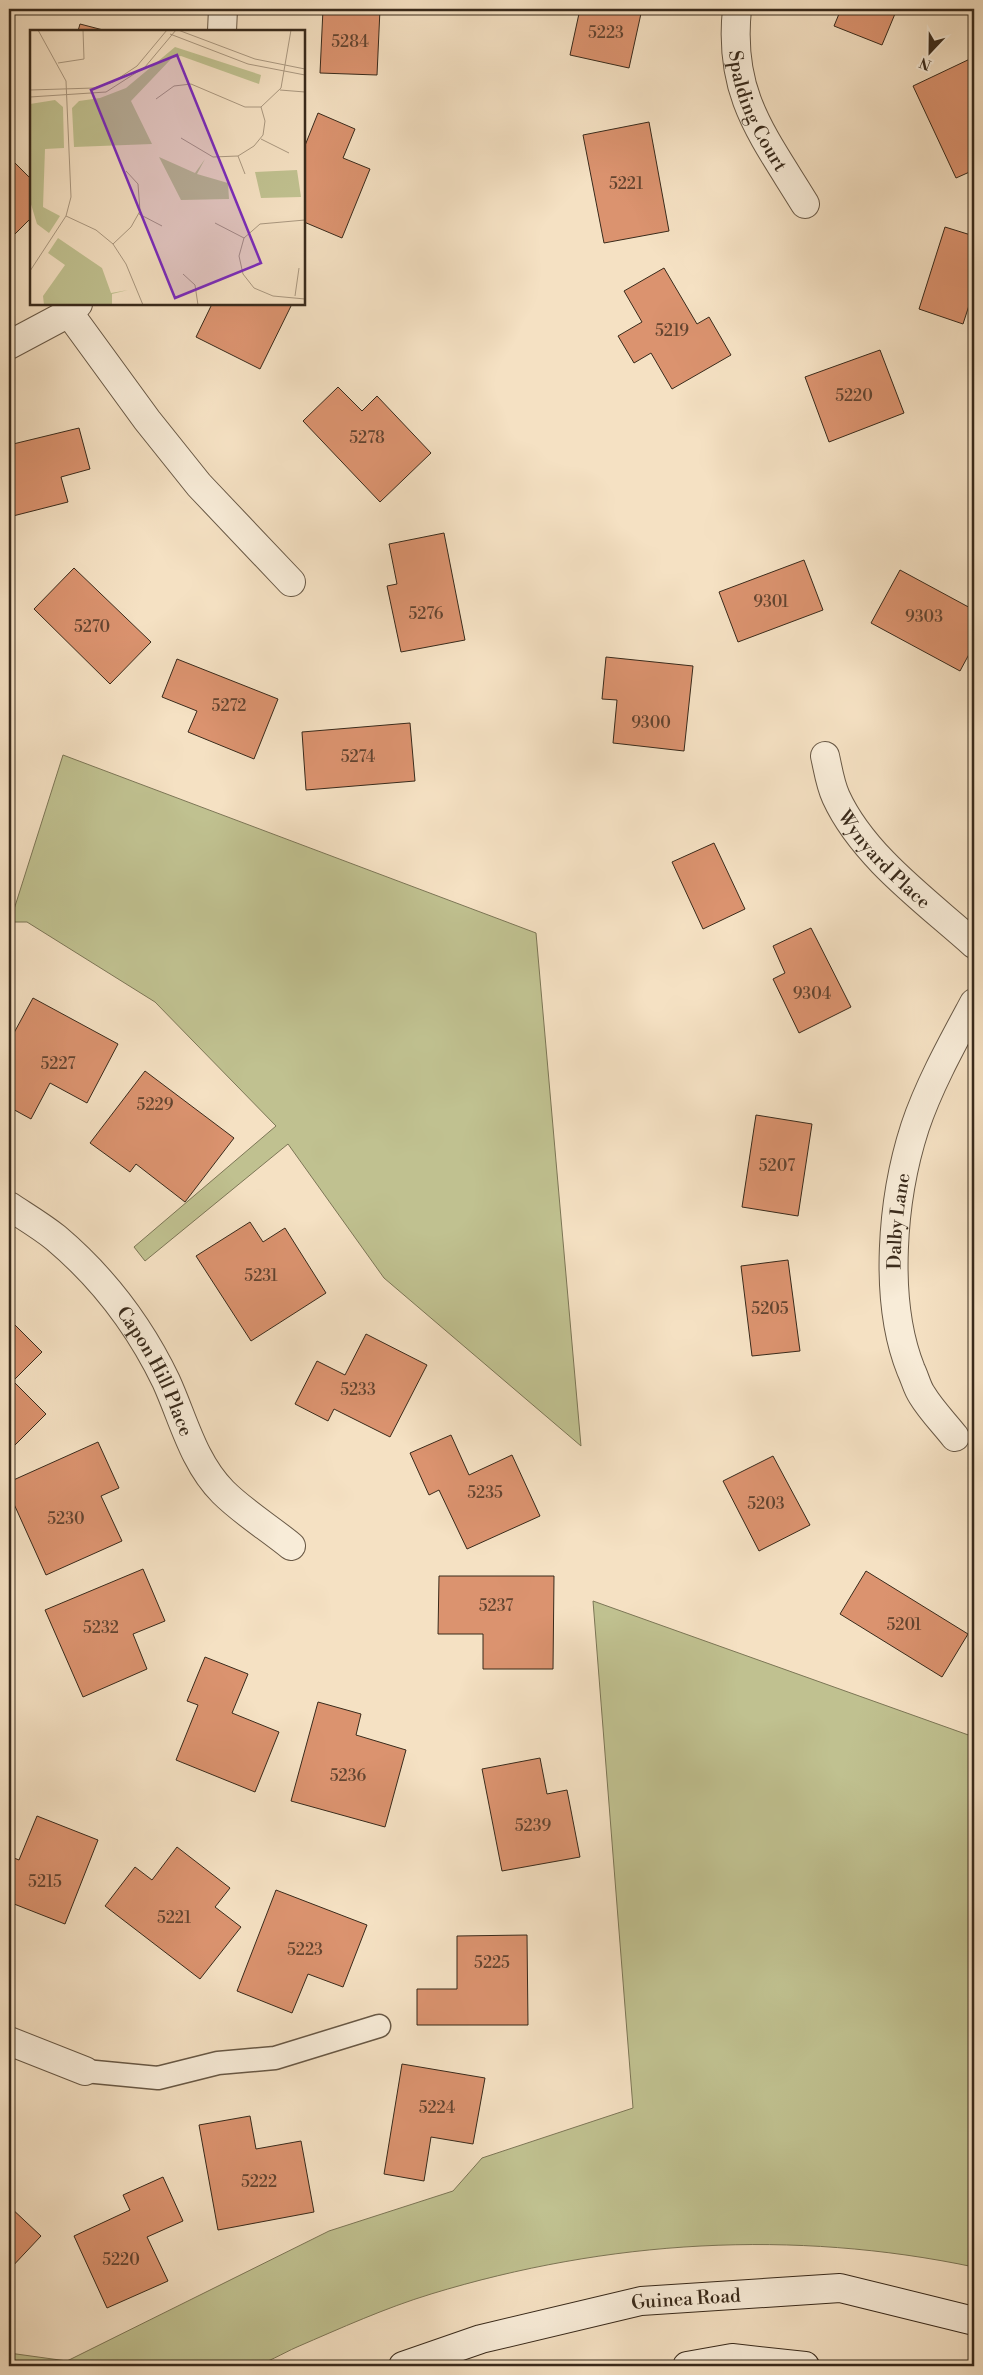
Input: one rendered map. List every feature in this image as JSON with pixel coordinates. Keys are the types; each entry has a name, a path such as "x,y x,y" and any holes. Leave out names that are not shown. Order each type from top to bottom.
{"street":[{"path":"222,30 223,9"},
{"name":"Spalding Court","path":"737,9 736,54 740,84 754,121 805,204"},
{"path":"9,346 73,308 147,420 199,485 291,582"},
{"name":"Wynyard Place","path":"825,756 834,794 840,807 877,857 974,944"},
{"name":"Dalby Lane","path":"955,1437 921,1394 904,1351 895,1308 894,1260 899,1194 915,1127 951,1045 974,1003"},
{"name":"Capon Hill Place","path":"9,1206 55,1237 99,1280 141,1337 165,1380 191,1444 205,1467 223,1491 291,1546"},
{"path":"9,2041 85,2071"},
{"name":"Guinea Road","path":"403,2366 481,2339 641,2301 840,2288 974,2321"},
{"path":"687,2366 732,2358 805,2366"}],"lane":[{"path":"85,2071 158,2078 218,2063 275,2058 379,2026"}],"green space":[{"path":"63,755 536,933 581,1446 384,1278 288,1144 145,1261 134,1247 276,1126 155,1002 27,922 10,922"},
{"path":"593,1601 974,1737 974,2267 906,2255 838,2248 769,2245 701,2246 633,2252 565,2262 498,2276 431,2294 363,2319 269,2361 252,2366 9,2366 9,2353 67,2361 329,2231 453,2191 482,2158 633,2108"}],"building":[{"path":"323,9 380,9 377,75 320,73"},
{"path":"580,9 642,9 629,68 570,55"},
{"path":"841,9 897,9 882,45 834,26"},
{"path":"80,24 103,30 78,30"},
{"path":"972,58 974,63 974,170 956,178 913,86"},
{"path":"318,113 355,129 343,158 370,169 342,238 305,222 305,146"},
{"path":"649,122 669,231 604,243 583,135"},
{"path":"9,157 30,178 30,219 9,240"},
{"path":"945,227 974,236 974,290 963,324 919,309"},
{"path":"664,268 697,324 709,317 731,355 672,389 651,353 634,363 618,336 642,322 624,291"},
{"path":"212,305 292,305 260,369 196,337"},
{"path":"880,350 904,413 829,442 805,377"},
{"path":"338,387 362,411 377,396 431,453 380,502 303,421"},
{"path":"79,428 90,469 61,477 68,502 9,517 9,445"},
{"path":"444,533 465,640 401,652 387,586 397,584 389,544"},
{"path":"804,560 823,610 738,642 719,592"},
{"path":"74,568 151,642 110,684 34,609"},
{"path":"900,570 974,610 974,645 960,671 871,623"},
{"path":"606,657 693,666 684,751 613,743 617,700 602,699"},
{"path":"177,659 278,699 254,759 188,732 197,711 162,697"},
{"path":"410,723 415,781 306,790 302,732"},
{"path":"714,843 745,909 703,929 672,862"},
{"path":"811,928 851,1007 799,1033 773,979 785,973 773,946"},
{"path":"33,998 118,1044 87,1103 50,1083 31,1119 9,1107 9,1042"},
{"path":"145,1071 234,1138 185,1202 136,1164 130,1172 90,1143"},
{"path":"756,1115 812,1124 798,1216 742,1207"},
{"path":"250,1222 263,1242 285,1228 326,1293 251,1341 196,1256"},
{"path":"788,1260 800,1351 752,1356 741,1266"},
{"path":"15,1325 42,1352 13,1381 46,1414 9,1451 9,1332"},
{"path":"366,1334 427,1365 390,1437 334,1409 328,1421 295,1404 317,1361 345,1375"},
{"path":"451,1435 469,1475 512,1455 540,1516 467,1549 439,1490 429,1495 410,1453"},
{"path":"98,1442 119,1488 101,1496 122,1541 46,1575 9,1493 9,1482"},
{"path":"773,1456 810,1525 759,1551 723,1481"},
{"path":"143,1569 165,1621 133,1634 147,1669 83,1697 45,1610"},
{"path":"866,1571 968,1634 942,1677 840,1614"},
{"path":"439,1576 554,1576 553,1669 483,1669 483,1634 438,1634"},
{"path":"205,1657 248,1674 232,1713 279,1732 255,1792 176,1760 198,1705 187,1701"},
{"path":"318,1702 361,1714 356,1735 406,1750 385,1827 291,1801"},
{"path":"540,1758 547,1794 567,1790 580,1857 502,1871 482,1769"},
{"path":"37,1816 98,1840 65,1924 9,1902 9,1856 19,1860"},
{"path":"177,1847 230,1888 215,1907 241,1927 200,1979 105,1906 135,1867 152,1880"},
{"path":"276,1890 367,1925 343,1987 308,1974 292,2013 237,1991"},
{"path":"527,1935 528,2025 417,2025 417,1989 457,1989 457,1936"},
{"path":"402,2064 485,2078 473,2144 431,2137 424,2181 384,2174"},
{"path":"250,2116 256,2149 301,2141 314,2212 218,2230 199,2125"},
{"path":"163,2177 183,2221 147,2237 168,2281 107,2308 74,2236 130,2210 123,2195"},
{"path":"9,2206 41,2236 9,2270"}]}
